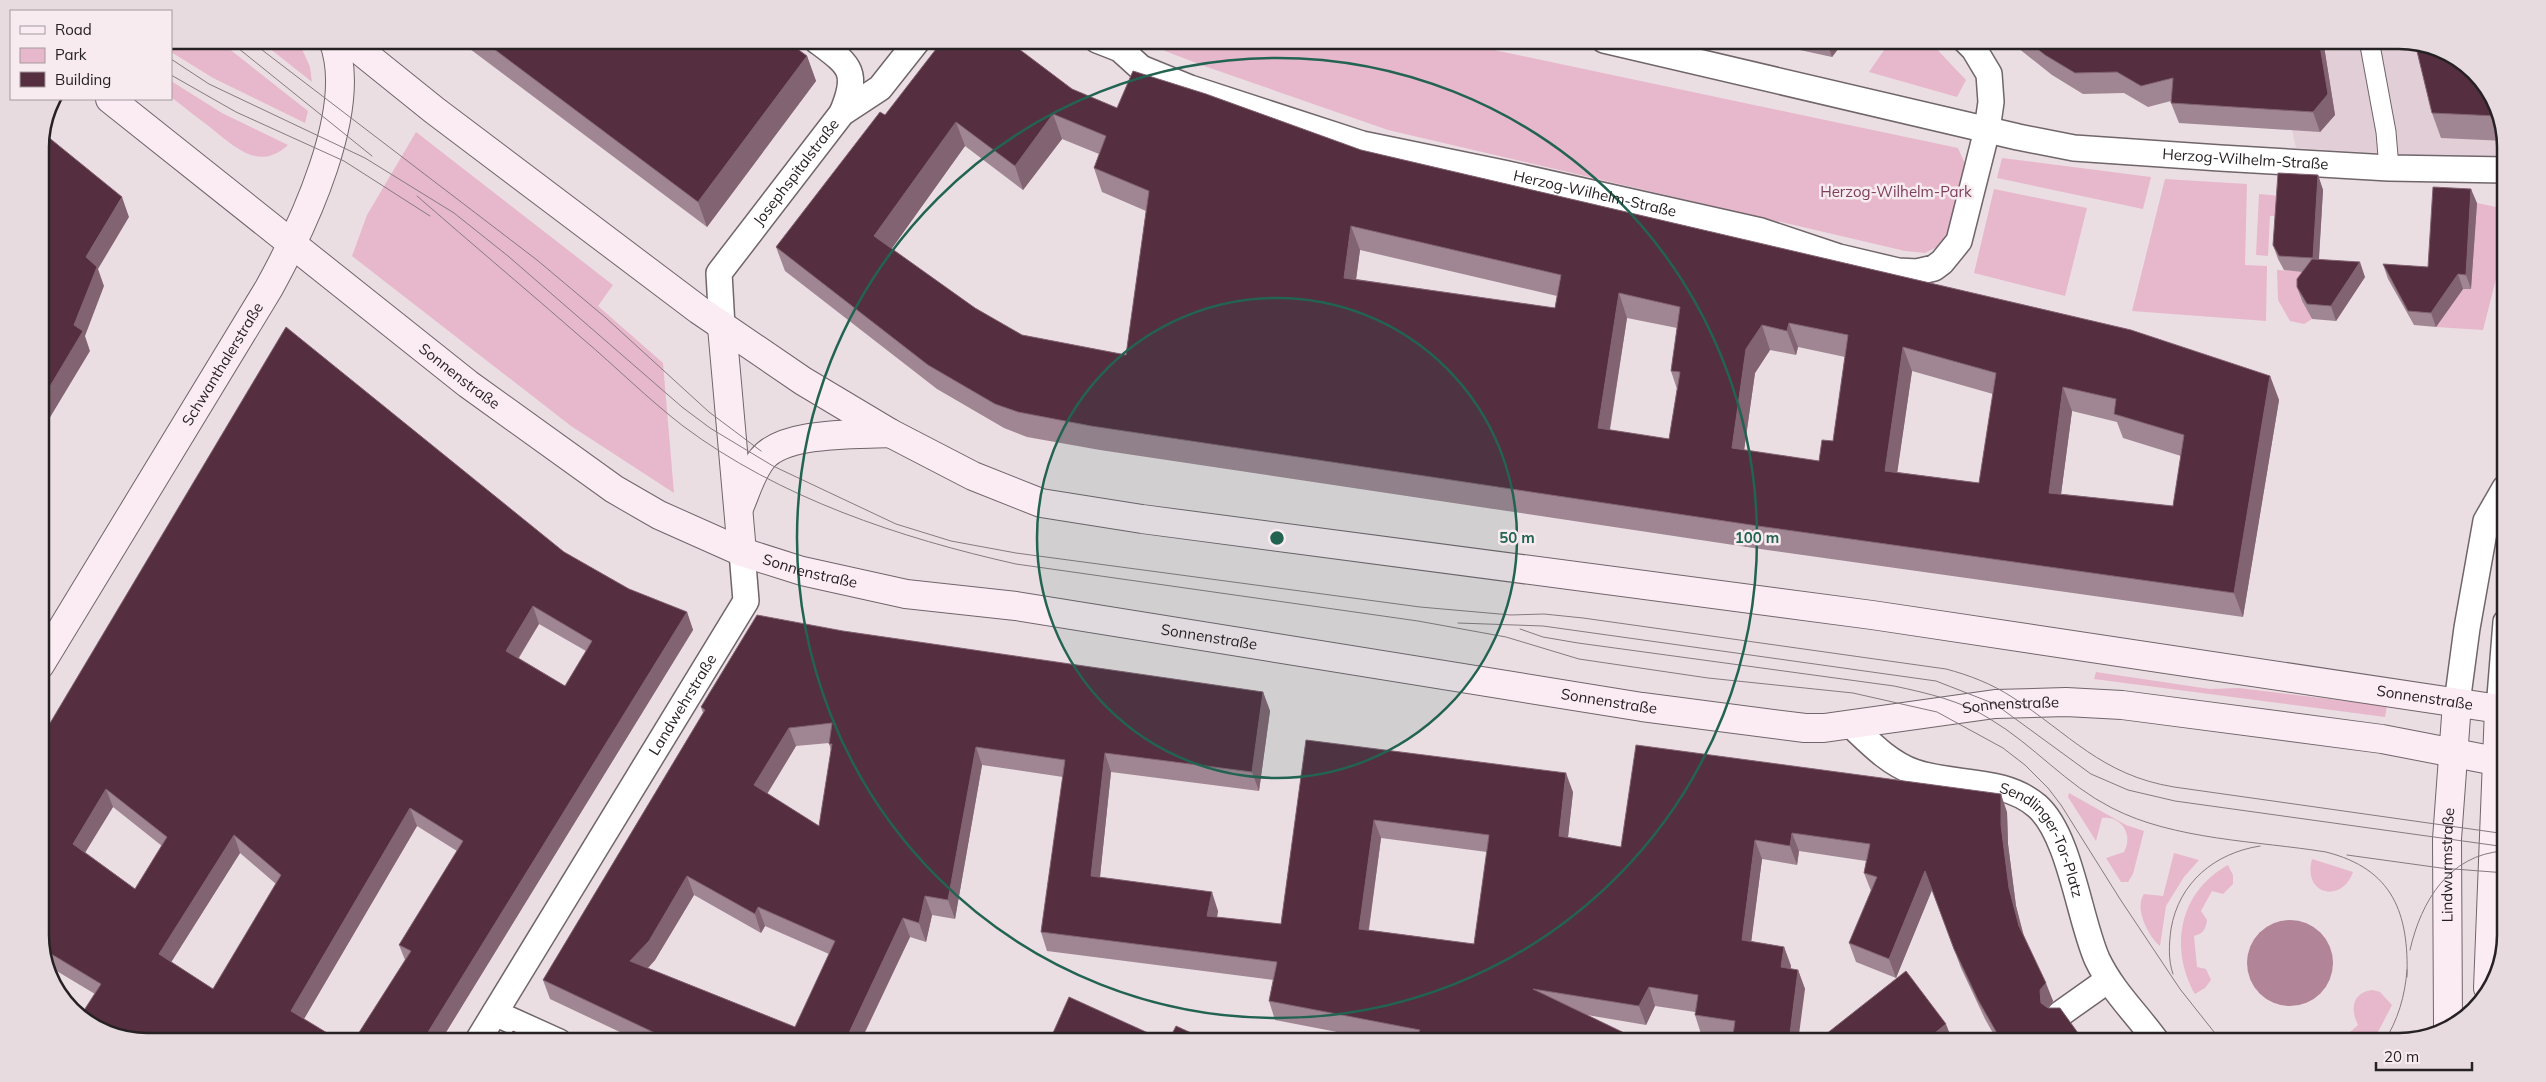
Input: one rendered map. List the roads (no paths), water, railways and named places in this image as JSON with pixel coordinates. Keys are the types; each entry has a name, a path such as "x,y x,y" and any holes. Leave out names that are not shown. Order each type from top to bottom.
{"main road":[{"name":"Schwanthalerstraße","path":"49,650 269,288 294,243 325,160 339,108 340,70 335,49"},
{"name":"Sonnenstraße","path":"358,49 434,110 722,327 803,381 890,433 973,476 1041,503 1142,519 1882,617 2497,709"},
{"name":"Sonnenstraße","path":"111,100 294,243 468,384 614,489 659,515 742,552 802,571 906,594 1016,606 1642,707 1805,728 1851,725 1995,704 2066,702 2122,705 2382,739 2497,761"},
{"name":"Landwehrstraße","path":"722,327 742,552"},
{"path":"738,512 758,466 766,455 775,448 806,439 890,433"},
{"name":"Lindwurmstraße","path":"2448,1020 2447,869 2453,752 2458,703"},
{"path":"2489,974 2497,832"}],"street":[{"path":"828,49 846,63 849,71 850,89 842,113"},
{"name":"Josephspitalstraße","path":"722,327 719,273 842,113 880,88 911,49"},
{"name":"Herzog-Wilhelm-Straße","path":"1124,49 1141,68 1182,85 1362,144 1484,169 1761,231 1839,257 1907,272 1934,268 1956,248 1962,233 1986,130"},
{"name":"Herzog-Wilhelm-Straße","path":"1642,49 1986,130 2074,148 2389,168 2497,170"},
{"path":"1974,49 1989,74 1990,102 1986,130"},
{"path":"2371,49 2386,132 2389,168"},
{"path":"2458,703 2467,628 2486,521 2497,500"},
{"name":"Landwehrstraße","path":"483,1033 746,600 742,552"},
{"name":"Sendlinger-Tor-Platz","path":"1851,725 1886,756 1912,771 1940,778 2005,789 2026,798 2044,812 2059,842 2092,944 2108,980 2150,1033"},
{"path":"2060,1014 2108,980"},
{"path":"495,1013 539,1033"}],"tram line":[{"path":"239,49 372,156"},
{"path":"261,49 537,260 606,318 709,412 761,451"},
{"path":"172,60 209,84 365,158 454,213 508,256 682,407 710,428 773,466 896,524 951,541 1016,553 1420,607 1511,615 1544,614 1583,618 1946,669 1980,680 2004,692 2106,763 2148,781 2174,787 2497,833"},
{"path":"172,76 236,112 344,161 430,216"},
{"path":"417,196 683,426 720,452 759,474 800,494 885,528 972,554 1016,564 1418,621 1506,637 1579,659 1708,678 1853,693 1937,712 2003,748 2025,765 2048,788 2061,805 2120,899 2180,989 2215,1033"},
{"path":"1458,623 1543,626 1936,681 1995,704 2091,774 2128,790 2175,801 2497,846"},
{"path":"1520,629 1543,637 1578,643 1894,686 1956,702 2006,729 2095,799 2136,819 2162,827 2217,838 2326,852 2349,860 2367,870 2382,882 2400,914 2405,933 2407,977"},
{"path":"2173,974 2169,952 2171,929 2175,912 2182,897 2202,872 2214,863 2228,855 2260,846"},
{"path":"2410,950 2422,914 2440,884 2467,861 2484,854 2497,852"},
{"path":"2347,855 2441,868 2497,872"},
{"path":"2389,1033 2400,1008 2407,970"}],"park label":[{"name":"Herzog-Wilhelm-Park","path":"1896,192"}]}
